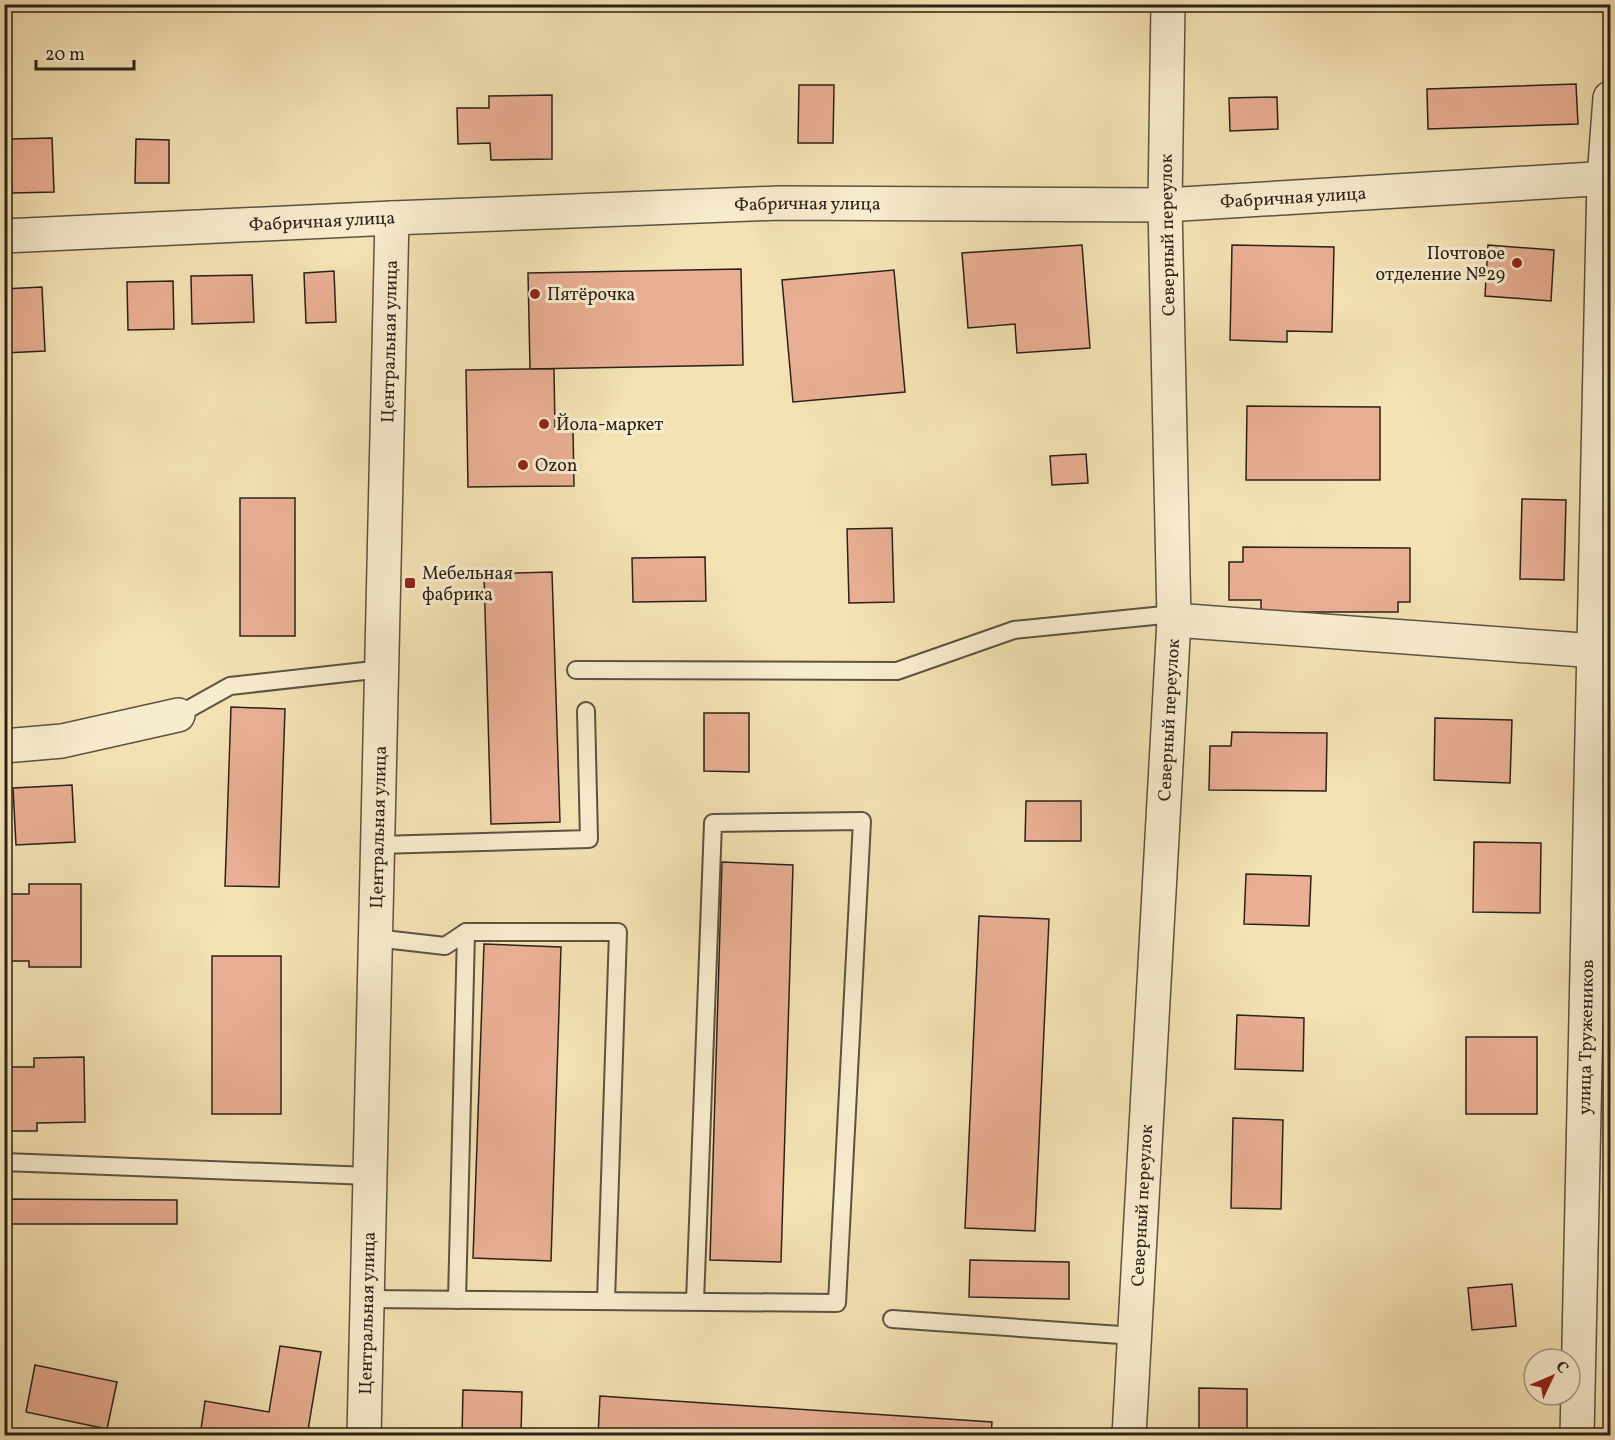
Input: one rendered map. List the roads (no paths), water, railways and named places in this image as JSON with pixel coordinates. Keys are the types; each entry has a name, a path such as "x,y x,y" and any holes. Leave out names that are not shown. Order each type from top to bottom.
{"street":[{"name":"Северный переулок","path":"1129,1436 1174,617 1165,205 1168,4"},
{"name":"улица Тружеников","path":"1577,1436 1602,651 1607,178 1611,98"},
{"name":"Фабричная улица","path":"4,236 779,203 1165,205 1607,178"},
{"name":"Центральная улица","path":"364,1436 392,218"},
{"path":"1174,617 1602,651"},
{"path":"4,746 62,741 178,715"}],"lane":[{"path":"576,670 897,671 1014,630 1174,617"},
{"path":"178,715 230,686 382,669"},
{"path":"378,844 589,839 586,711"},
{"path":"367,1299 837,1304 862,821 713,823 695,1302"},
{"path":"375,938 445,946 466,932 618,932 606,1301"},
{"path":"457,1300 466,932"},
{"path":"4,1162 370,1176"},
{"path":"892,1319 1135,1336"}],"place":[{"name":"Почтовое отделение №29","path":"1517,263"},
{"name":"Пятёрочка","path":"535,294"},
{"name":"Йола-маркет","path":"544,424"},
{"name":"Ozon","path":"523,465"},
{"name":"Мебельная фабрика","path":"410,583"}]}
